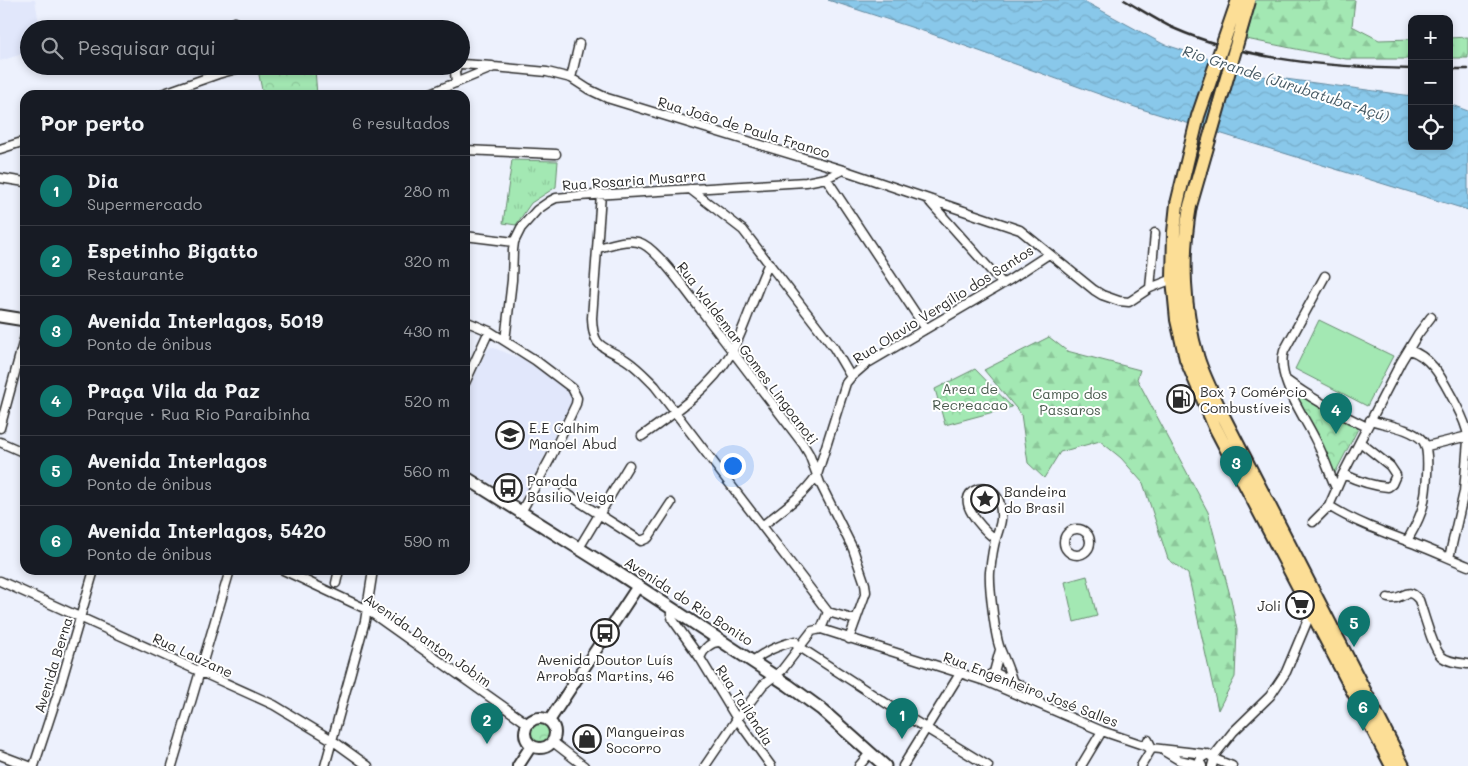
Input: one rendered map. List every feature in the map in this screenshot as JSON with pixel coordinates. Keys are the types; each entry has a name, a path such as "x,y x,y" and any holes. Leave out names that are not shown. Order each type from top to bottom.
{"main road":[{"path":"1245,0 1174,232 1173,279 1177,320 1186,359 1214,425 1403,766"},
{"path":"1183,205 1186,235 1184,275 1192,338 1199,361 1220,412 1392,766"},
{"path":"0,316 20,319"},
{"path":"0,321 20,324"},
{"name":"Avenida do Rio Bonito","path":"470,480 772,678 811,701 865,759 875,766"},
{"name":"Avenida do Rio Bonito","path":"470,487 579,548 671,614 753,660 772,678"},
{"name":"Avenida do Rio Bonito","path":"865,759 885,766"}],"street":[{"path":"571,78 579,44"},
{"path":"470,65 494,66"},
{"name":"Rua João de Paula Franco","path":"438,90 494,66 547,72 571,78 607,98 843,170 929,201 1020,230 1094,290 1119,302 1129,302 1150,288 1173,279"},
{"path":"172,90 216,75"},
{"path":"455,75 456,82"},
{"path":"0,149 20,143"},
{"path":"470,150 556,154"},
{"name":"Rua Rosaria Musarra","path":"505,341 514,242 529,218 550,201 556,198 601,194 806,182 826,178 843,170"},
{"path":"0,178 20,181"},
{"path":"826,178 926,329"},
{"path":"690,189 743,230 834,348 851,377"},
{"path":"601,194 592,318 592,332 595,340 609,352 624,358 640,370 655,386 828,612 856,620"},
{"path":"929,201 1004,284"},
{"path":"1150,288 1155,233"},
{"path":"470,237 514,242"},
{"name":"Rua Waldemar Gomes Lingoanoti","path":"598,248 627,242 643,244 669,269 803,444 853,549 866,584 866,592 849,639"},
{"name":"Rua Olavio Vergílio dos Santos","path":"762,526 797,499 810,486 817,475 846,383 851,377 866,364 1004,284 1049,254"},
{"path":"642,436 674,412 715,376 732,350 748,316 759,283 769,262"},
{"path":"1325,276 1281,358 1290,391 1317,441 1336,488"},
{"path":"1312,522 1329,506 1336,488 1369,423 1418,334 1430,318"},
{"path":"470,323 489,331 535,360 572,388 577,398 576,404 550,459 520,514"},
{"path":"470,372 489,331"},
{"path":"1409,350 1420,355 1439,372 1463,418 1468,437 1464,492 1449,558"},
{"path":"0,428 20,354"},
{"path":"1286,380 1329,409 1369,423 1408,431 1417,436 1426,446 1426,481 1423,507 1418,522 1407,541"},
{"path":"1426,446 1468,437"},
{"path":"0,442 20,451"},
{"path":"1343,474 1367,484 1388,487 1395,479 1396,475 1390,466 1360,442"},
{"path":"579,548 629,465"},
{"path":"996,539 982,527 971,512 968,501 969,496 976,490 989,490 997,497 1000,504 1001,523 996,539 990,584 1000,650 1012,680"},
{"path":"564,492 641,541 648,538 671,503"},
{"path":"1329,506 1386,535 1407,541 1468,566"},
{"name":"Avenida Berna","path":"34,766 92,575"},
{"path":"172,766 229,575"},
{"name":"Avenida Danton Jobim","path":"293,575 366,610 528,724"},
{"path":"336,583 338,575"},
{"path":"325,766 366,610 372,575"},
{"name":"Rua Lauzane","path":"0,581 274,705 332,740 368,766"},
{"path":"549,721 637,589"},
{"path":"1388,598 1396,599 1410,592 1414,593 1440,656 1468,664"},
{"path":"1202,765 1200,760 1211,759 1233,732 1270,696 1286,672 1315,605"},
{"path":"705,766 762,685 772,678 812,631 821,629 828,612"},
{"name":"Rua Tailândia","path":"671,614 737,719 771,766"},
{"name":"Rua Engenheiro José Salles","path":"821,629 961,672 1102,731 1116,732 1150,744 1179,760 1202,765"},
{"path":"753,660 766,652 806,637"},
{"name":"Rua Tailândia","path":"700,658 706,647 719,642"},
{"path":"792,642 988,766"},
{"path":"995,686 994,672 1000,650"},
{"path":"903,766 961,672"},
{"path":"994,672 1012,680 1036,697 1042,706"},
{"path":"985,681 994,672"},
{"path":"545,718 549,721 555,728 553,742 550,746 540,749 531,746 525,734 528,724 535,719 545,718"},
{"path":"1081,766 1102,731"},
{"path":"553,742 584,766"},
{"path":"1141,766 1150,744"},
{"path":"518,766 531,746"},
{"name":"Rua Engenheiro José Salles","path":"1163,750 1185,751 1232,766"},
{"path":"0,755 29,766"}],"shaded area":[{"path":"0,0 35,0 38,20 20,20 20,55 0,61"},
{"name":"E.E Calhim Manoel Abud","path":"491,347 525,360 571,393 573,401 524,495 521,497 517,497 470,472 470,384 487,350"}],"green space":[{"path":"1256,0 1355,0 1352,26 1379,40 1408,39 1408,59 1346,59 1246,39"},
{"path":"1468,37 1468,58 1453,58 1453,38"},
{"path":"259,75 315,75 317,90 262,90"},
{"path":"512,160 558,161 556,187 531,203 516,225 503,223"},
{"path":"1319,320 1393,356 1367,406 1295,369"},
{"name":"Campo dos Passaros","path":"1049,337 1067,351 1140,370 1137,379 1208,512 1231,599 1237,630 1235,677 1218,710 1188,574 1168,559 1143,483 1121,458 1100,441 1060,452 1044,478 1028,463 1021,414 984,370"},
{"name":"Area de Recreacao","path":"975,369 1012,407 945,425 935,389"},
{"path":"1295,391 1326,412 1356,424 1358,429 1334,475 1319,439"},
{"path":"1087,576 1097,616 1074,622 1065,582"},
{"path":"540,722 548,725 551,733 548,741 540,744 532,741 529,733 532,725"}],"water":[{"name":"Rio Grande (Jurubatuba-Açú)","path":"828,0 1082,0 1163,44 1263,76 1408,95 1408,150 1453,150 1453,105 1468,111 1468,210 1135,107 929,33"}],"railway":[{"path":"1124,0 1173,28 1231,48 1260,55 1321,64 1408,69"},
{"path":"1453,69 1468,69"}],"place":[{"name":"Box 7 Comércio Combustíveis","path":"1181,399"},
{"name":"Praça Vila da Paz","path":"1336,434"},
{"name":"E.E Calhim Manoel Abud","path":"510,435"},
{"name":"Avenida Interlagos, 5019","path":"1236,487"},
{"name":"Parada Basilio Veiga","path":"508,488"},
{"name":"Bandeira do Brasil","path":"985,499"},
{"name":"Joli","path":"1300,605"},
{"name":"Avenida Doutor Luís Arrobas Martins, 46","path":"605,633"},
{"name":"Avenida Interlagos","path":"1354,647"},
{"name":"Avenida Interlagos, 5420","path":"1363,731"},
{"name":"Mangueiras Socorro","path":"587,739"},
{"name":"Dia","path":"902,739"},
{"name":"Espetinho Bigatto","path":"487,744"}]}
